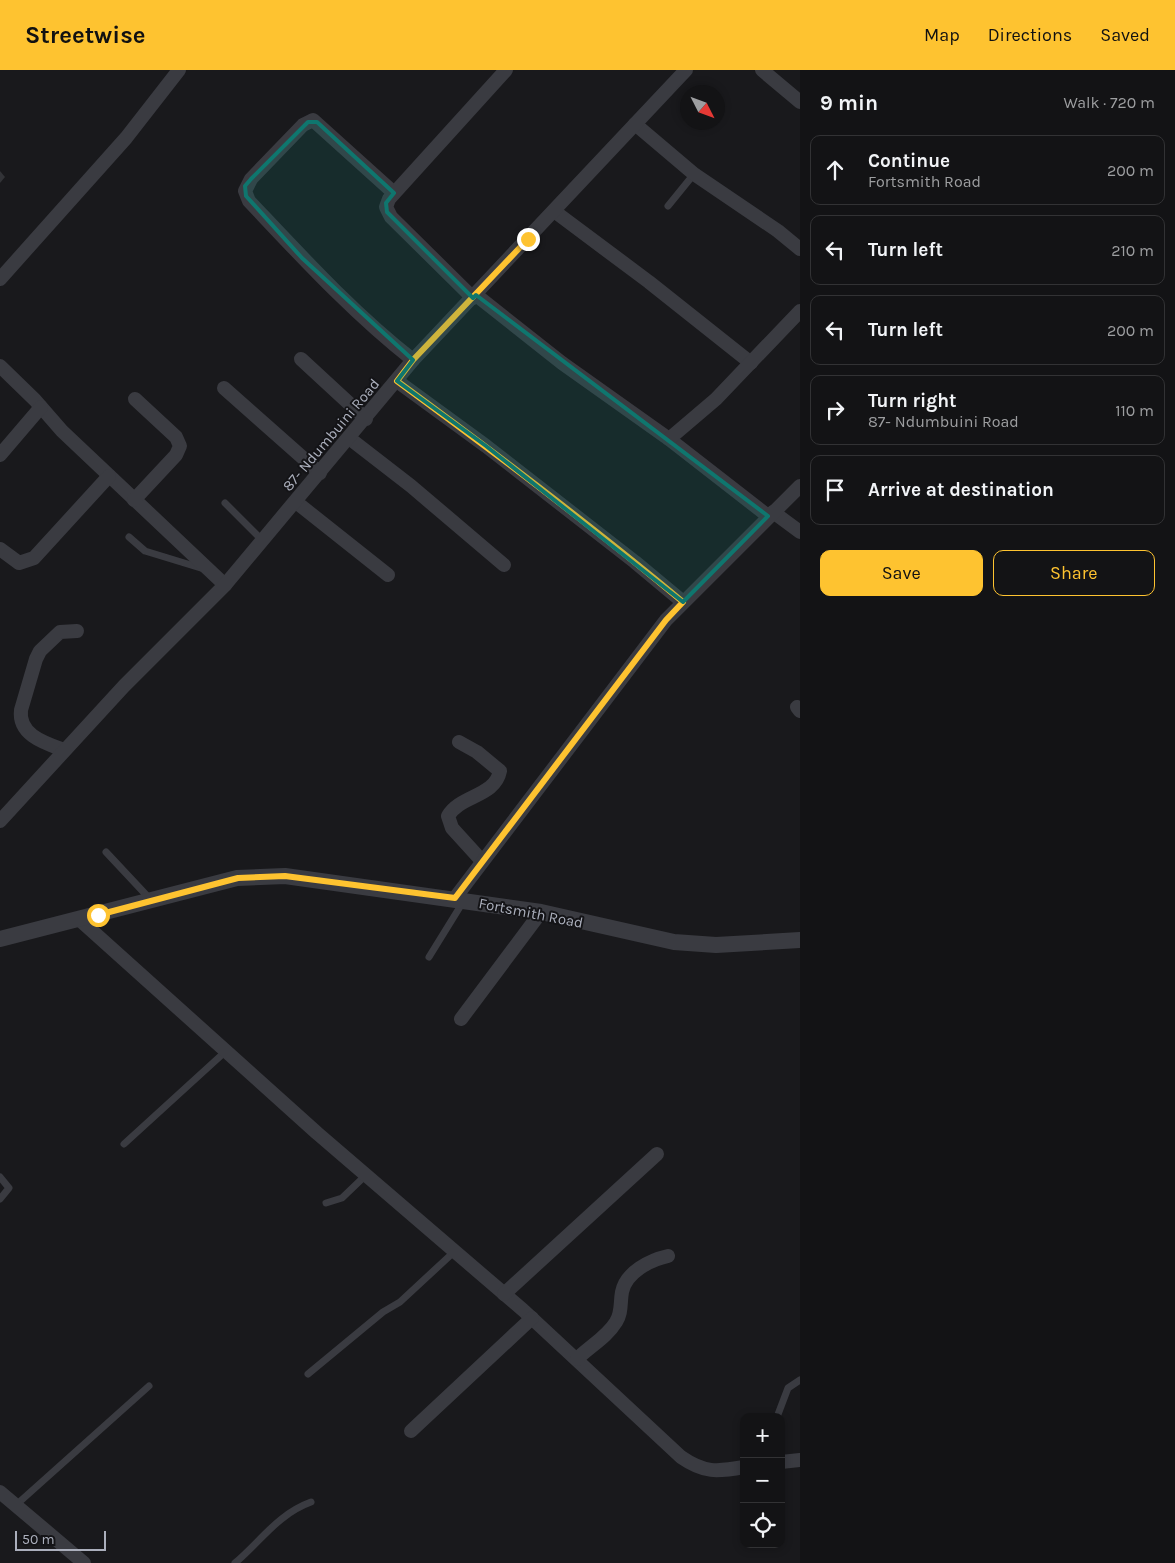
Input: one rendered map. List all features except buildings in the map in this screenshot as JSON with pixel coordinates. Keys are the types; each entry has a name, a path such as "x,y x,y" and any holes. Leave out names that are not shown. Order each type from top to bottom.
{"street":[{"path":"0,279 126,138 179,70"},
{"path":"506,70 394,193 386,203 387,212 475,297 562,363 771,514 800,532"},
{"name":"87- Ndumbuini Road","path":"0,821 124,686 225,585 366,419 413,360 475,297 686,70"},
{"path":"762,70 800,102"},
{"path":"394,193 313,120 303,125 270,158 251,178 245,191 249,201 302,258 382,336 413,360"},
{"path":"635,124 694,174 778,231 800,249"},
{"path":"554,211 649,282 751,363"},
{"path":"669,439 716,399 800,311"},
{"path":"301,359 366,419"},
{"path":"0,366 108,476 225,585"},
{"path":"397,381 486,446 636,562 683,602"},
{"path":"224,388 320,474"},
{"path":"134,500 176,456 180,446 176,437 135,399"},
{"path":"0,455 41,407"},
{"path":"350,438 411,486 504,565"},
{"path":"0,549 18,563 34,558 108,476"},
{"path":"460,899 482,860 666,620 800,486"},
{"path":"296,502 388,576"},
{"path":"64,750 28,732 20,718 25,694 40,651 60,632 77,631"},
{"path":"459,742 477,752 500,771 488,789 466,799 448,816 452,828 482,860"},
{"name":"Fortsmith Road","path":"0,939 238,878 285,876 460,899 541,912 674,942 716,944 800,940"},
{"path":"461,1019 541,912"},
{"path":"80,920 226,1051 577,1358 682,1457 697,1468 711,1471 740,1467"},
{"path":"504,1294 657,1154"},
{"path":"577,1358 609,1331 616,1322 620,1314 623,1288 635,1272 650,1260 668,1256"},
{"path":"411,1431 532,1318"},
{"path":"785,1462 800,1460"},
{"path":"0,1492 84,1563"}],"lane":[{"path":"668,206 694,174"},
{"path":"225,503 263,541"},
{"path":"128,536 145,551 209,571"},
{"path":"106,852 152,901"},
{"path":"429,957 460,899"},
{"path":"124,1144 226,1051"},
{"path":"326,1204 342,1198 367,1175"},
{"path":"0,1177 9,1188 0,1199"},
{"path":"308,1374 383,1312 400,1302 455,1252"},
{"path":"779,1413 788,1388 800,1380"},
{"path":"16,1505 149,1386"},
{"path":"235,1563 275,1522 296,1507 311,1502"}],"highlighted area":[{"path":"308,122 317,122 394,193 386,203 387,212 473,298 476,295 768,516 683,602 486,446 397,381 413,360 302,258 246,196 245,186"}],"route":[{"path":"98,915 238,878 257,877 285,876 329,880 455,898 666,620 683,602 636,562 555,502 486,446 397,381 413,360 528,239"}]}
